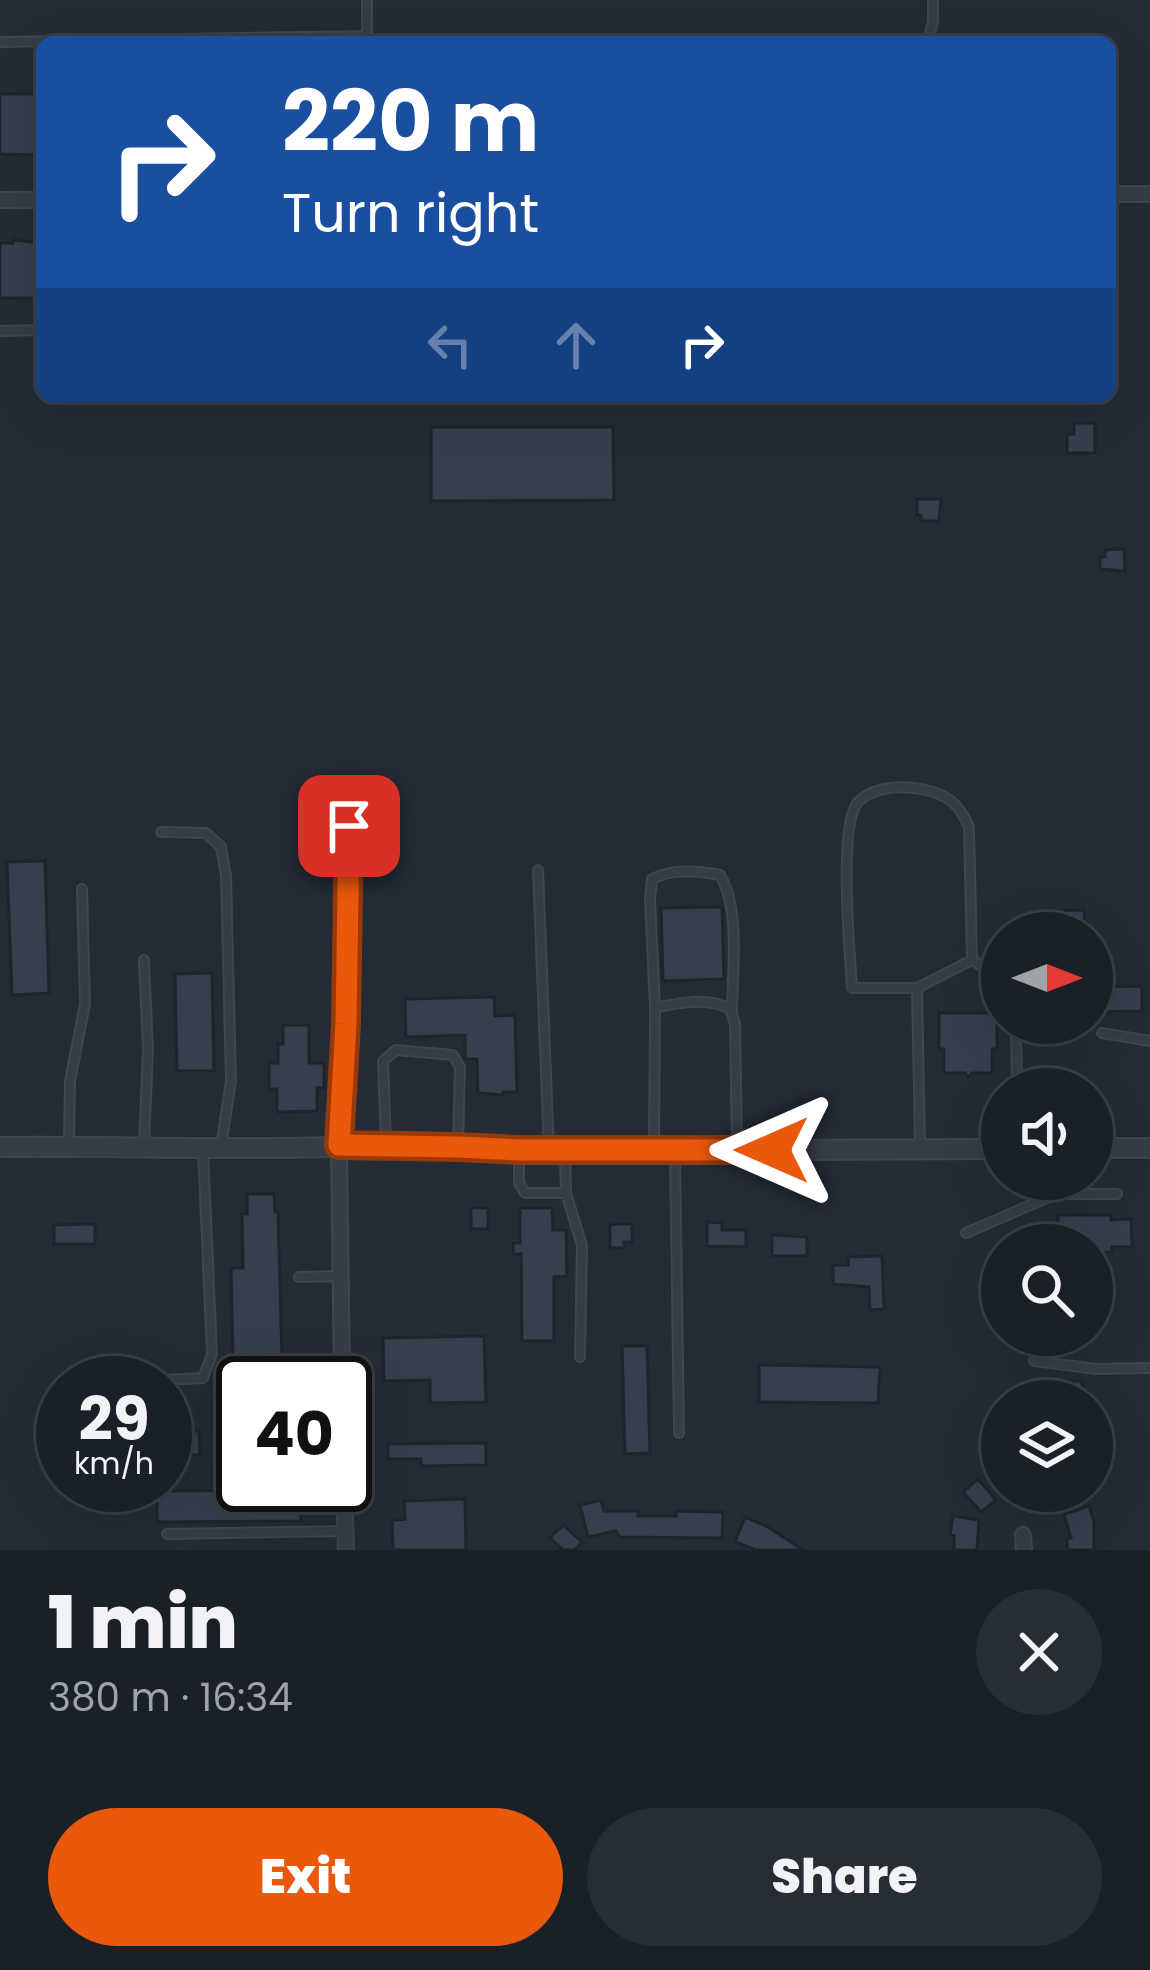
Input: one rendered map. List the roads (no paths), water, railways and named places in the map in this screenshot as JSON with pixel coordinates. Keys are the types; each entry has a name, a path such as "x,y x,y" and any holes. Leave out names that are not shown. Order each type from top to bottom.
{"street":[{"path":"1116,194 1150,194"},
{"path":"0,200 36,200"},
{"path":"339,1145 341,1356"},
{"path":"0,1147 981,1149"},
{"path":"1113,1148 1150,1148"},
{"path":"345,1512 346,1550"}],"lane":[{"path":"367,0 367,36"},
{"path":"929,36 933,0"},
{"path":"0,42 36,42"},
{"path":"0,331 36,330"},
{"path":"912,787 943,795 961,808 969,827 972,961 917,988 852,988 848,833 859,801 881,789 912,787"},
{"path":"339,1145 349,826"},
{"path":"161,832 206,833 220,847 226,876 231,1081 212,1148 212,1354 203,1378 192,1379"},
{"path":"538,870 557,1150 582,1246 580,1357"},
{"path":"654,1150 652,879 679,871 700,872 719,875 728,889 732,1015"},
{"path":"68,1146 70,1081 85,1004 82,889"},
{"path":"144,960 148,1048 144,1147"},
{"path":"972,961 981,966"},
{"path":"917,988 920,1149"},
{"path":"655,1008 720,1003 731,1010 737,1150"},
{"path":"1113,1035 1150,1041"},
{"path":"386,1146 383,1061 396,1050 452,1055 460,1067 458,1147"},
{"path":"519,1150 519,1183 525,1193 566,1193"},
{"path":"675,1150 679,1433"},
{"path":"1113,1194 1117,1194"},
{"path":"966,1233 1044,1200"},
{"path":"298,1277 340,1276"},
{"path":"1034,1361 1097,1369 1150,1368"},
{"path":"167,1534 345,1531"}]}
